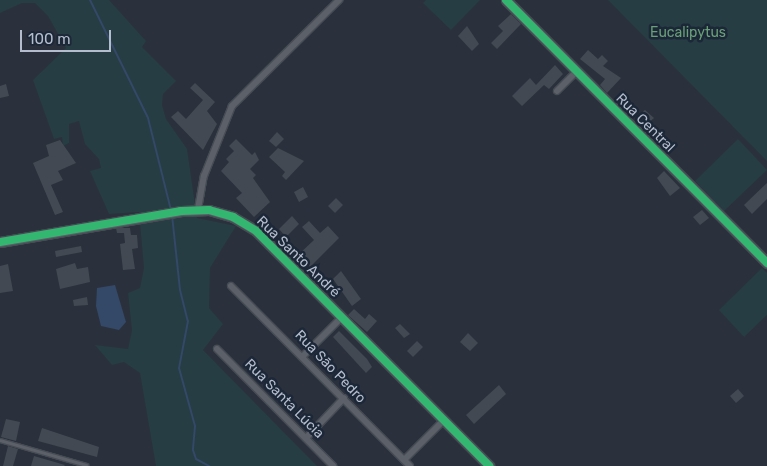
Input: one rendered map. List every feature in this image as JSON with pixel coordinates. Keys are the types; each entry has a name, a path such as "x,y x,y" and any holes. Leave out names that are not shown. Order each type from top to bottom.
{"street":[{"path":"198,209 204,176 232,106 338,0"},
{"name":"Rua Central","path":"506,0 767,263"},
{"path":"557,91 576,72"},
{"name":"Rua Santo André","path":"0,242 181,210 198,209 233,217 250,227 489,466"},
{"name":"Rua São Pedro","path":"231,286 303,356 410,466"},
{"path":"303,356 342,317"},
{"name":"Rua Santa Lúcia","path":"217,349 333,466"},
{"path":"306,438 344,398"},
{"path":"404,460 443,421"}],"lane":[{"path":"0,440 86,465"}],"green space":[{"path":"0,0 109,0 146,41 142,47 176,81 163,94 162,105 166,119 187,149 197,218 236,226 210,268 209,308 223,324 203,350 317,466 156,466 140,373 124,362 112,365 95,345 128,349 132,330 128,293 140,288 144,268 139,212 109,214 90,171 101,168 99,159 85,144 79,121 69,124 69,143 63,146 62,137 54,139 33,80 66,48 48,16 35,3 22,3 0,13"},
{"path":"426,0 480,0 451,30 423,3"},
{"name":"Eucalipytus","path":"608,0 767,0 767,161"},
{"path":"738,139 767,170 724,211 695,181"},
{"path":"762,268 767,273 767,315 744,337 719,310"}],"water":[{"path":"115,285 126,322 119,330 101,326 96,306 97,288"}],"building":[{"path":"511,14 521,24 497,49 491,43 503,31 498,26"},
{"path":"467,26 479,44 472,51 458,36"},
{"path":"588,50 598,59 602,55 608,61 603,66 621,78 607,93 600,85 605,79 580,59"},
{"path":"555,65 563,74 549,89 544,85 522,106 512,96 530,78 536,85"},
{"path":"195,83 215,102 207,111 217,124 203,150 171,117 178,111 186,119 203,100 190,88"},
{"path":"6,84 9,96 0,98 0,86"},
{"path":"645,110 654,118 647,124 639,115"},
{"path":"277,132 284,139 276,147 269,141"},
{"path":"236,139 252,155 255,152 259,160 250,169 256,175 253,178 270,202 254,217 236,198 242,193 221,171 229,162 226,159 234,151 229,146"},
{"path":"60,140 76,163 58,171 63,180 51,185 63,212 55,215 33,163 49,156 46,145"},
{"path":"278,148 304,161 286,180 282,176 285,172 269,157"},
{"path":"664,171 680,188 670,196 657,178"},
{"path":"767,183 767,199 752,214 744,205"},
{"path":"303,187 308,197 299,202 294,192"},
{"path":"336,198 343,205 335,213 328,206"},
{"path":"702,210 709,218 700,225 693,217"},
{"path":"292,216 299,224 286,237 279,229"},
{"path":"309,221 320,233 328,226 339,238 310,267 298,255 314,240 302,227"},
{"path":"116,228 130,228 131,235 137,235 138,248 132,249 135,269 123,270 120,244 125,243 124,233 117,233"},
{"path":"81,246 82,252 56,257 55,251"},
{"path":"75,263 77,269 88,267 90,282 60,289 56,269"},
{"path":"8,264 13,291 0,293 0,266"},
{"path":"341,271 361,299 352,306 333,279"},
{"path":"87,297 88,305 74,306 73,300"},
{"path":"354,309 365,319 369,314 377,321 367,332 348,315"},
{"path":"400,324 410,334 404,338 395,328"},
{"path":"339,331 367,359 372,367 366,373 333,337"},
{"path":"468,333 478,343 470,351 460,342"},
{"path":"417,341 423,347 413,357 407,351"},
{"path":"499,385 506,394 474,424 466,415"},
{"path":"738,389 744,396 736,403 730,396"},
{"path":"6,419 20,422 16,441 1,437"},
{"path":"42,428 99,447 97,457 38,441"},
{"path":"8,446 18,449 13,466 3,466"},
{"path":"34,456 65,465 31,466"}],"waterway":[{"path":"90,0 148,118 171,210"},
{"path":"172,215 180,290 188,321 179,368 195,426 193,450 196,459 209,466"}],"cycle path":[{"path":"506,0 767,263"},
{"path":"0,242 181,211 209,210 233,217 256,231 489,466"}]}
